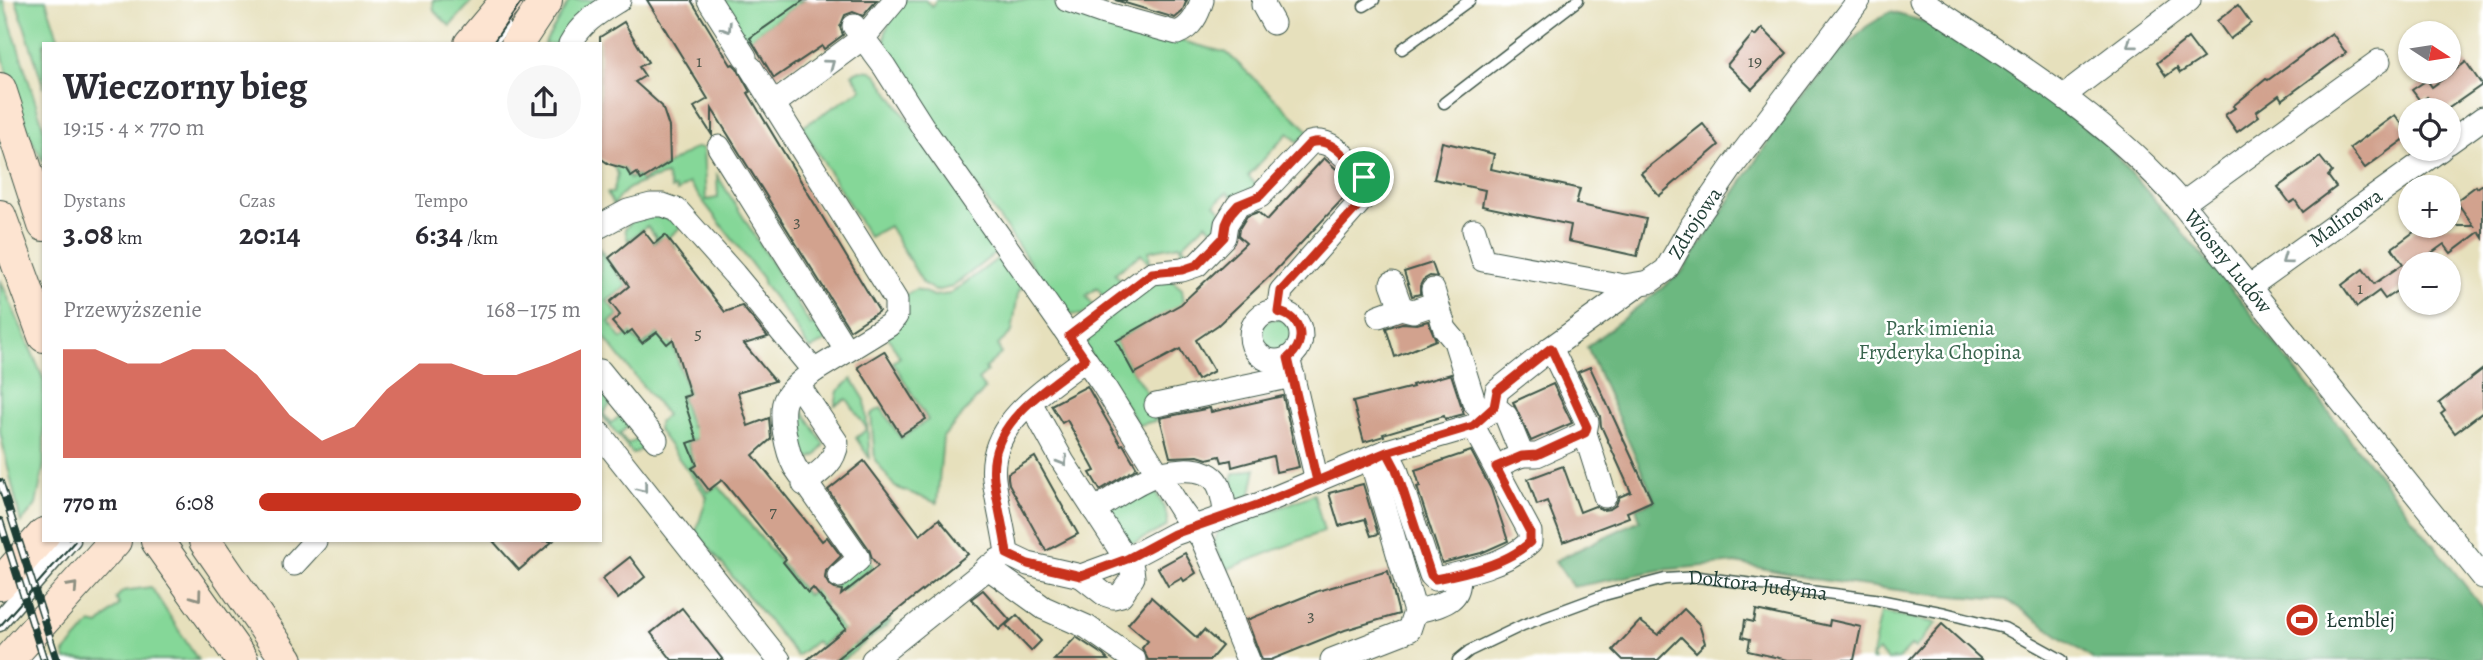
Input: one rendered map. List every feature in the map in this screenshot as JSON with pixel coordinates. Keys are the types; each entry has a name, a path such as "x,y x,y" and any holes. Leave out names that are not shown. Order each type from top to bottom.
{"street":[{"path":"518,42 546,0"},
{"path":"571,42 580,27 592,16 619,0"},
{"path":"709,0 896,300 896,316 889,325 806,378 786,398 782,408 790,458 804,484 857,552 858,560 839,576"},
{"path":"775,103 803,85 895,0"},
{"path":"1067,0 1177,33 1185,30 1193,21 1202,0"},
{"path":"1264,0 1263,5 1273,23"},
{"name":"Zdrojowa","path":"1484,416 1497,391 1637,286 1649,282 1666,270 1690,228 1732,167 1859,0"},
{"name":"Wiosny Ludów","path":"1921,0 2066,98 2130,149 2182,204 2249,287 2475,551 2483,577"},
{"path":"2066,98 2075,87 2192,1"},
{"path":"472,42 511,5"},
{"path":"859,32 1085,359 1202,540 1215,567 1248,660"},
{"path":"2182,204 2379,61"},
{"path":"0,89 42,219"},
{"path":"2461,134 2483,118"},
{"path":"1069,336 1152,273 1182,270 1197,265 1224,237 1226,224 1238,205 1260,196 1310,143 1319,140 1328,142 1364,177 1367,183 1366,195 1281,291 1278,312"},
{"path":"719,147 846,350"},
{"name":"Malinowa","path":"2249,287 2424,161"},
{"path":"602,225 628,211 651,205 663,205 677,210 734,274 806,378 836,443 831,463 804,484"},
{"path":"0,216 42,331"},
{"path":"1474,230 1483,260 1623,286 1637,286"},
{"path":"1379,456 1396,469 1431,575 1435,579 1458,575 1509,556 1530,542 1530,532 1496,467 1484,416 1474,402 1455,341 1446,329 1435,296 1413,311 1390,312 1392,283"},
{"path":"1290,367 1299,346 1300,331 1292,317 1278,312 1262,315 1256,321 1251,336 1252,344 1256,351 1268,360 1282,360 1290,367 1317,481"},
{"path":"1551,348 1587,422 1585,433 1605,496"},
{"path":"1007,554 993,478 995,457 1007,426 1030,402 1085,359"},
{"path":"1156,405 1290,367"},
{"path":"602,372 656,440"},
{"path":"1030,402 1063,462 1127,559"},
{"path":"1007,554 1028,564 1081,576 1127,559 1174,534 1484,416 1506,416 1522,456"},
{"path":"1496,467 1522,456 1537,455 1585,433"},
{"path":"602,437 779,660"},
{"path":"1332,660 1409,630 1413,622 1415,612 1379,456"},
{"path":"1094,509 1144,479 1189,470 1206,474 1218,484 1226,516"},
{"path":"0,584 42,536"},
{"path":"8,660 114,542"},
{"path":"158,542 242,660"},
{"path":"206,542 287,660"},
{"path":"294,564 314,542"},
{"path":"873,660 987,567 1007,554"},
{"path":"987,567 1044,608 1087,627 1134,660"},
{"path":"1415,612 1448,602 1456,595 1460,586 1458,575"},
{"path":"0,654 31,634"}],"lane":[{"path":"503,42 533,0"},
{"path":"1364,6 1374,0"},
{"path":"1402,49 1470,0"},
{"path":"1444,103 1578,0"},
{"path":"493,42 511,5"},
{"path":"0,614 63,542"},
{"path":"0,626 74,542"},
{"name":"Doktora Judyma","path":"1458,660 1469,651 1523,625 1604,595 1665,579 1698,577 1874,599 1945,613 2004,628 2062,660"}],"green space":[{"path":"0,0 3,0 42,123 42,159 29,135 0,45"},
{"path":"16,0 46,0 59,42 42,42 42,82"},
{"path":"433,0 473,0 450,26 434,11"},
{"path":"570,0 606,0 566,42 545,42"},
{"path":"718,0 804,0 749,39 744,37"},
{"path":"904,0 925,0 932,6 936,0 1050,0 1106,21 1227,53 1309,131 1298,142 1288,133 1248,176 1258,187 1233,198 1227,192 1215,204 1221,210 1216,233 1206,223 1182,246 1192,256 1183,258 1180,245 1149,251 1150,265 1141,254 1115,273 1124,285 1105,299 1097,288 1086,296 1095,307 1081,315 1066,314 896,71 887,49 885,34"},
{"name":"Park imienia Fryderyka Chopina","path":"1890,12 1933,24 2042,92 2108,146 2238,297 2483,608 2483,660 2094,660 2007,600 1928,594 1813,579 1736,563 1661,570 1573,587 1555,561 1640,520 1636,508 1655,501 1587,347 1682,272 1792,106 1830,62 1866,27"},
{"path":"860,70 871,71 877,75 998,251 952,287 935,291 923,283 889,226 869,237 804,130 804,126 862,89 852,74"},
{"path":"695,148 703,148 706,200 718,198 717,175 811,326 816,323 832,337 811,349 808,347 764,285 762,278 689,183 677,192 675,188 671,189 666,175 651,179 623,193 614,206 607,193 613,193 618,174 612,163 618,159 630,179 637,175 641,181"},
{"path":"656,215 681,227 668,238 676,249 672,253 660,238 654,243 656,237 647,226 628,241 625,229 632,221"},
{"path":"602,252 627,286 607,301 618,315 609,322 622,339 631,333 642,346 661,331 674,348 688,393 681,396 691,427 698,425 702,437 687,442 694,465 690,467 708,492 718,485 807,595 832,576 867,558 873,566 823,605 855,646 888,620 891,622 843,660 836,660 848,650 845,646 848,643 839,632 821,646 816,641 797,656 696,532 707,497 658,430 659,422 666,415 602,335"},
{"path":"1000,257 1022,287 1018,293 1012,332 998,345 1001,354 985,368 987,372 978,380 985,389 943,437 937,503 895,487 875,460 871,414 881,408 901,438 928,420 893,362 900,357 887,336 904,296 916,289 934,296 950,294"},
{"path":"1169,278 1182,289 1184,303 1116,341 1160,412 1155,421 1139,425 1085,347 1086,339 1097,326 1156,280"},
{"path":"0,279 42,375 42,475 36,505 21,523 0,432"},
{"path":"1275,319 1288,324 1293,337 1288,350 1275,355 1262,350 1257,337 1262,324"},
{"path":"852,379 865,400 870,459 856,438 867,429 847,399 835,405 838,391"},
{"path":"602,390 612,403 603,413 611,423 622,415 629,425 620,434 628,444 640,437 648,446 633,454 602,415"},
{"path":"801,408 824,444 817,455 809,459 800,456 792,412"},
{"path":"1256,468 1250,498 1236,502 1232,489 1233,474"},
{"path":"1153,487 1166,512 1166,527 1130,545 1109,515 1111,506"},
{"path":"1314,494 1324,531 1225,570 1214,543 1218,532"},
{"path":"151,587 198,660 66,660 64,653 91,623 99,625 119,605 116,598 123,591"},
{"path":"1881,612 1937,623 1915,648 1912,645 1899,659 1888,660 1878,651 1873,657 1875,660 1871,660"}],"building":[{"path":"647,0 691,0 731,65 737,68 750,92 748,93 879,311 850,330 712,109 712,135 694,107 708,99"},
{"path":"804,0 877,0 863,16 853,12 845,15 840,27 843,35 774,78 750,38"},
{"path":"1115,0 1187,0 1182,12 1175,18"},
{"path":"2238,5 2251,23 2230,39 2217,21"},
{"path":"624,22 648,62 639,67 645,76 635,82 662,106 669,127 670,162 641,180 637,173 631,177 626,169 602,159 600,37"},
{"path":"1762,28 1787,53 1752,89 1727,65 1753,34 1755,36"},
{"path":"2332,33 2346,53 2282,100 2279,95 2256,112 2259,116 2237,132 2225,115 2235,108 2233,106 2266,79"},
{"path":"2188,38 2203,58 2180,73 2177,68 2166,76 2157,63"},
{"path":"2466,62 2482,85 2461,100 2418,98 2412,90 2421,84 2430,84 2432,87 2436,84 2461,84 2461,66"},
{"path":"2395,115 2398,119 2398,144 2365,168 2350,148"},
{"path":"1703,124 1719,145 1659,196 1641,173"},
{"path":"1442,142 1494,154 1491,169 1580,189 1576,204 1646,219 1637,256 1568,241 1571,225 1482,206 1485,190 1434,179"},
{"path":"2320,157 2332,172 2328,176 2336,187 2303,212 2295,200 2290,203 2278,187"},
{"path":"1324,158 1353,188 1273,273 1218,325 1196,340 1214,371 1197,380 1180,349 1134,374 1116,341 1181,304 1246,243 1238,236 1247,216 1258,212 1267,220"},
{"path":"2483,184 2483,238 2479,232 2452,252 2444,244 2433,252 2398,252 2398,257 2392,248 2406,238 2461,238 2461,226 2474,226 2461,208 2461,197 2476,186 2477,188"},
{"path":"643,230 654,244 665,235 725,312 742,306 768,337 744,344 775,381 738,392 748,426 769,418 771,439 753,455 822,541 827,537 841,556 826,571 825,578 829,585 842,590 841,595 878,566 828,490 864,461 920,535 939,519 968,554 835,660 807,660 846,628 813,588 808,593 783,562 786,559 722,480 709,490 692,468 697,465 688,443 697,440 683,397 690,395 673,339 667,344 657,332 642,343 632,330 624,336 612,322 620,315 610,302 629,286 609,258"},
{"path":"1432,263 1437,277 1430,276 1423,280 1420,294 1412,296 1404,272"},
{"path":"2398,267 2398,290 2385,299 2379,291 2357,307 2342,285 2363,269 2374,284"},
{"path":"1428,321 1436,340 1395,357 1386,328 1402,323 1417,324"},
{"path":"884,351 926,419 901,435 858,367"},
{"path":"1590,367 1652,501 1627,512 1629,517 1563,542 1547,501 1537,505 1528,479 1563,466 1580,512 1595,506 1603,510 1610,509 1616,505 1619,497 1631,492 1601,426 1600,416 1578,372"},
{"path":"2483,369 2483,412 2455,433 2441,414 2445,411 2439,403"},
{"path":"1451,374 1464,414 1445,419 1444,416 1364,442 1353,402"},
{"path":"1553,384 1572,423 1531,441 1513,402"},
{"path":"1087,386 1137,468 1100,490 1090,473 1095,471 1067,420 1062,423 1051,405"},
{"path":"1283,396 1299,467 1276,472 1273,456 1232,467 1231,460 1222,462 1220,456 1207,459 1198,456 1170,457 1160,418 1210,408 1211,412"},
{"path":"1471,451 1491,489 1508,541 1481,553 1442,563 1417,487 1420,486 1415,470"},
{"path":"1035,457 1078,534 1046,551 1008,478 1008,473"},
{"path":"1363,484 1378,534 1371,536 1365,519 1339,526 1329,493"},
{"path":"494,542 552,542 519,570"},
{"path":"1185,553 1196,573 1184,581 1182,578 1168,586 1158,568"},
{"path":"630,557 645,577 618,599 602,579"},
{"path":"1388,571 1399,614 1345,630 1271,660 1262,660 1247,620 1318,591"},
{"path":"983,590 1010,620 999,630 971,599"},
{"path":"1151,597 1197,638 1204,630 1222,646 1210,660 1148,660 1142,648 1148,641 1128,624"},
{"path":"682,608 723,660 672,660 651,633"},
{"path":"1684,609 1699,624 1705,643 1696,652 1681,637 1658,660 1623,660 1613,650 1640,621 1658,635"},
{"path":"1756,610 1829,626 1830,620 1861,627 1854,660 1788,660 1748,651 1750,639 1742,637 1745,620 1754,622"},
{"path":"1017,615 1041,641 1031,651 1006,625"},
{"path":"1942,624 1982,660 1909,660"},
{"path":"1076,637 1103,655 1108,660 1054,660"}],"tram line":[{"path":"493,42 523,0"},
{"path":"0,626 74,542"}],"railway":[{"path":"0,482 57,660"},
{"path":"0,521 44,660"}],"place":[{"name":"Łemblej","path":"2302,620"}],"route":[{"path":"1364,177 1328,142 1319,140 1310,143 1260,196 1238,205 1226,224 1224,237 1197,265 1182,270 1152,273 1069,336 1085,359 1018,414 1007,426 995,457 993,478 1007,554 1028,564 1053,571 1081,576 1099,571 1174,534 1260,504 1371,460 1387,452 1473,426 1494,407 1497,391 1551,348 1587,427 1585,433 1537,455 1522,456 1496,467 1530,532 1530,542 1522,550 1509,556 1458,575 1435,579 1431,575 1396,469 1387,452 1317,481 1288,358 1299,346 1300,331 1292,317 1278,312 1281,291 1365,198 1367,183 1364,177"}]}
